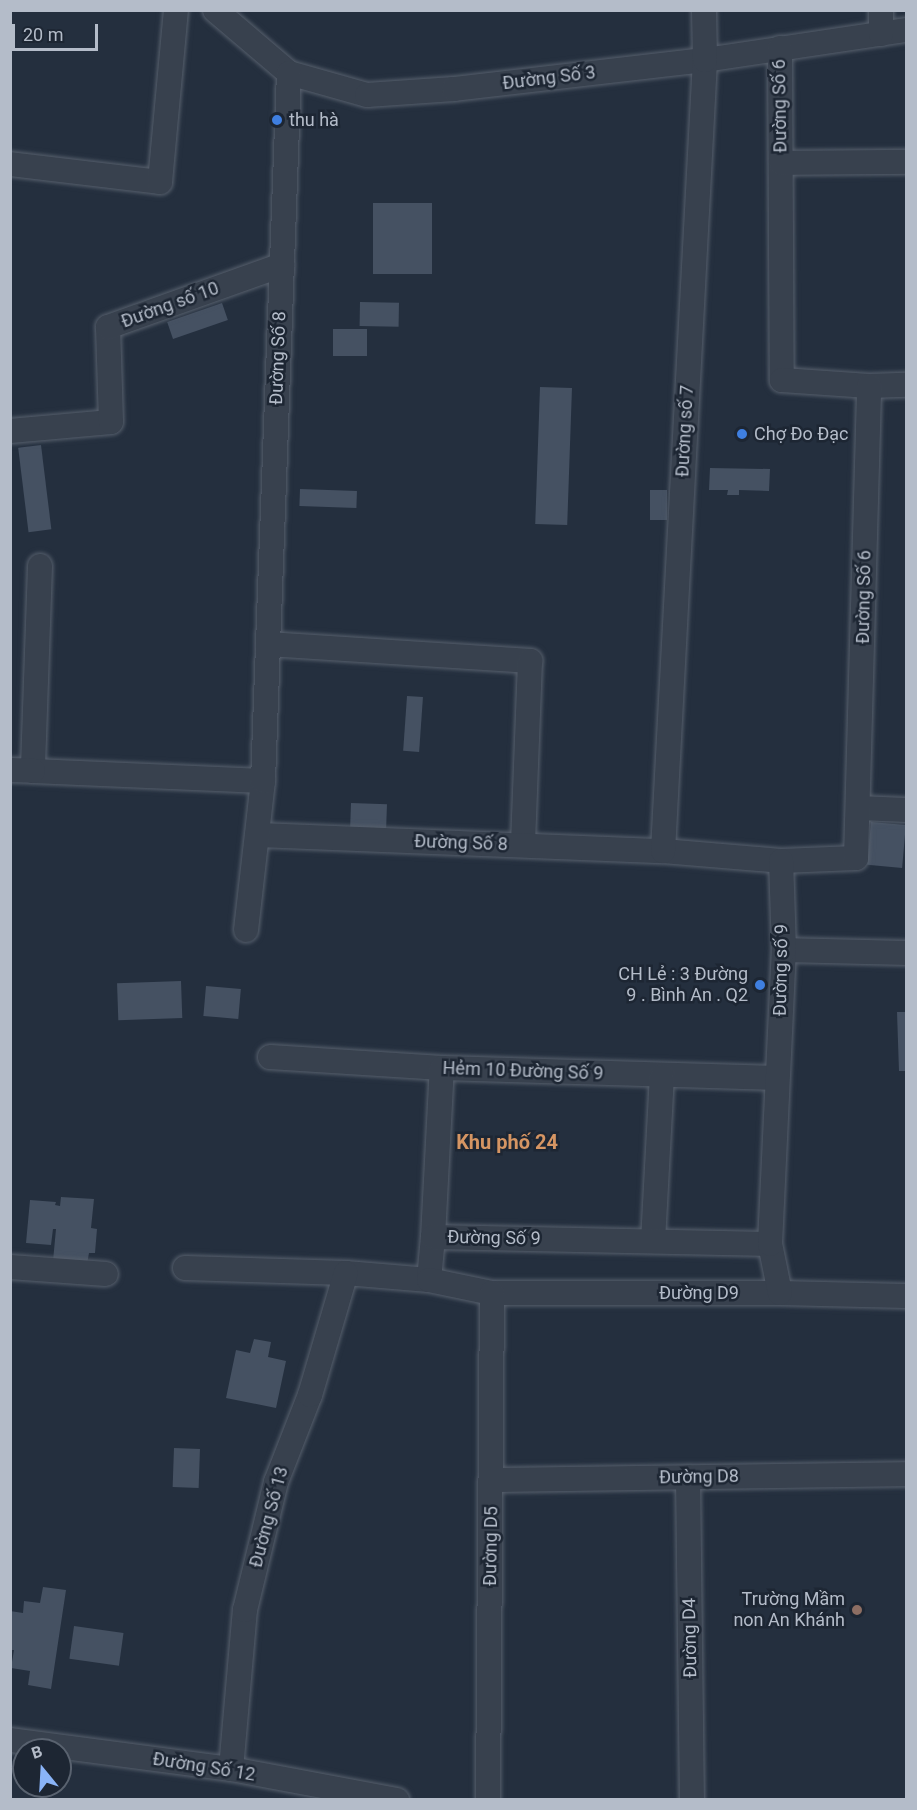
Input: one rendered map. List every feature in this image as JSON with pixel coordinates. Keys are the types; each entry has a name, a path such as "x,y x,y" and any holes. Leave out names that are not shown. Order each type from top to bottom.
{"street":[{"path":"10,164 160,182 176,10"},
{"name":"Đường Số 3","path":"215,10 289,73 367,96 454,89 705,60 780,48 881,22 906,30"},
{"name":"Đường số 7","path":"663,851 705,60 704,10"},
{"name":"Đường Số 6","path":"780,48 782,380 869,386 906,385"},
{"name":"Đường Số 8","path":"246,930 259,835 263,781 289,73"},
{"name":"Đường Số 6","path":"781,163 906,162"},
{"name":"Đường số 10","path":"10,431 111,422 108,327 282,265"},
{"name":"Đường Số 6","path":"780,861 856,858 869,386"},
{"path":"40,566 22,771 263,781"},
{"path":"268,644 530,661 523,845"},
{"path":"859,808 906,810"},
{"name":"Đường Số 8","path":"259,835 663,851 780,861"},
{"name":"Đường số 9","path":"780,861 784,950 770,1244 780,1293"},
{"path":"784,950 906,953"},
{"name":"Hẻm 10 Đường Số 9","path":"270,1057 442,1068 777,1078"},
{"path":"433,1237 442,1068"},
{"path":"653,1241 662,1076"},
{"name":"Đường Số 9","path":"429,1280 433,1237 770,1244"},
{"path":"10,1267 106,1274"},
{"path":"185,1268 346,1273 429,1280"},
{"name":"Đường Số 13","path":"231,1769 248,1598 276,1482 310,1395 346,1273"},
{"name":"Đường D9","path":"429,1280 492,1293 780,1293 906,1296"},
{"name":"Đường D5","path":"488,1800 492,1293"},
{"name":"Đường D8","path":"492,1480 906,1474"},
{"name":"Đường D4","path":"688,1477 692,1800"},
{"name":"Đường Số 12","path":"10,1740 231,1769 397,1800"}],"building":[{"path":"373,203 432,203 432,274 373,274"},
{"path":"360,302 399,303 399,327 360,326"},
{"path":"222,303 228,320 173,339 167,322"},
{"path":"333,329 367,329 367,356 333,356"},
{"path":"540,387 572,388 567,525 535,524"},
{"path":"41,445 51,529 29,532 18,448"},
{"path":"710,468 770,469 769,491 739,490 739,495 727,495 728,490 709,490"},
{"path":"300,489 357,491 356,508 299,506"},
{"path":"650,490 667,490 667,520 650,520"},
{"path":"407,696 423,697 419,752 403,751"},
{"path":"351,803 387,804 386,828 350,827"},
{"path":"871,822 906,825 902,868 867,865"},
{"path":"181,981 182,1018 118,1020 117,983"},
{"path":"206,986 241,989 238,1019 203,1016"},
{"path":"897,1012 906,1012 906,1071 899,1071"},
{"path":"61,1197 94,1199 91,1228 97,1229 95,1253 89,1253 87,1264 53,1261 56,1229 53,1229 51,1245 26,1243 30,1200 56,1202 55,1205 60,1206"},
{"path":"254,1339 271,1342 268,1357 286,1361 276,1408 226,1398 236,1350 250,1353"},
{"path":"174,1448 200,1449 199,1488 173,1487"},
{"path":"43,1587 66,1590 51,1689 28,1685 30,1671 11,1668 14,1650 10,1650 10,1611 23,1613 24,1601 40,1603"},
{"path":"74,1626 124,1633 119,1666 69,1659"}],"place":[{"name":"thu hà","path":"277,120"},
{"name":"Chợ Đo Đạc","path":"742,434"},
{"name":"CH Lẻ : 3 Đường 9 . Bình An . Q2","path":"760,985"},
{"name":"Trường Mầm non An Khánh","path":"857,1610"}],"district":[{"name":"Khu phố 24","path":"507,1142"}]}
